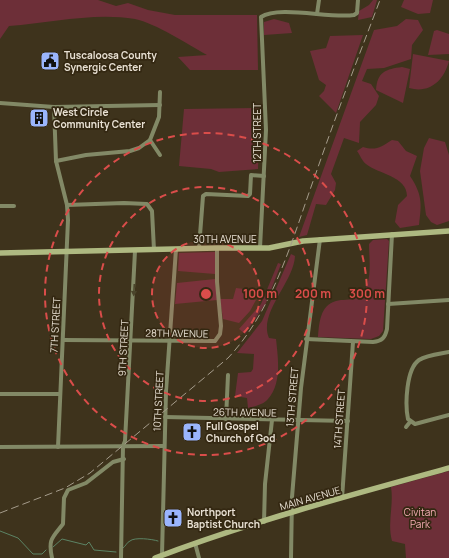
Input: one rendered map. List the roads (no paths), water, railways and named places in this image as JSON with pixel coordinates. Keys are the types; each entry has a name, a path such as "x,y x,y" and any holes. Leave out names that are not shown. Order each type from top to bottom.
{"street":[{"path":"319,0 317,14 350,16 357,13 358,0"},
{"name":"12TH STREET","path":"260,248 266,130 261,17 266,14 279,13 317,14"},
{"path":"56,161 86,155 130,151 139,148 150,140 158,122 160,92"},
{"path":"0,103 54,107 160,104"},
{"name":"7TH STREET","path":"54,107 56,161 67,205 68,252 62,340 58,447"},
{"path":"150,140 160,155"},
{"path":"199,248 203,196 206,194 248,196 250,194 251,175 264,176"},
{"path":"67,205 143,203 151,207 154,250"},
{"path":"0,206 14,206"},
{"name":"30TH AVENUE","path":"0,253 260,248 277,247 298,241 320,239 449,231"},
{"path":"306,339 373,342 380,341 384,338 387,329 392,234"},
{"name":"13TH STREET","path":"291,558 292,513 298,421 306,339 320,239"},
{"name":"28TH AVENUE","path":"62,340 211,342 219,338 222,326 217,282 217,248"},
{"name":"10TH STREET","path":"162,555 165,417 176,249"},
{"name":"9TH STREET","path":"124,459 123,446 125,441 135,251"},
{"path":"388,304 449,300"},
{"name":"14TH STREET","path":"342,498 353,342"},
{"path":"449,352 417,361 412,368 409,377 407,408 408,419 410,422 415,424 449,415"},
{"path":"226,419 228,375"},
{"path":"0,394 60,394"},
{"name":"26TH AVENUE","path":"165,417 348,421"},
{"path":"264,522 265,484 272,420"},
{"path":"406,427 410,422"},
{"path":"0,447 164,446"},
{"path":"52,558 50,541 63,524 64,498 68,490 86,483 113,462 124,459 121,558"},
{"name":"MAIN AVENUE","path":"154,558 195,543 292,513 449,468"},
{"path":"195,543 199,558"}],"waterway":[{"path":"0,531 18,538 33,554 42,554 46,550"},
{"path":"53,547 62,539 86,545 89,542 94,550 116,552"},
{"path":"123,548 135,539 158,541"}],"railway":[{"path":"0,513 65,488 90,473 228,358 244,338 258,317 281,270 339,108 380,0"}],"place":[{"name":"Tuscaloosa County Synergic Center","path":"50,61"},
{"name":"West Circle Community Center","path":"39,118"},
{"name":"Full Gospel Church of God","path":"192,432"},
{"name":"Northport Baptist Church","path":"173,518"}],"park label":[{"name":"Civitan Park","path":"420,518"}]}
